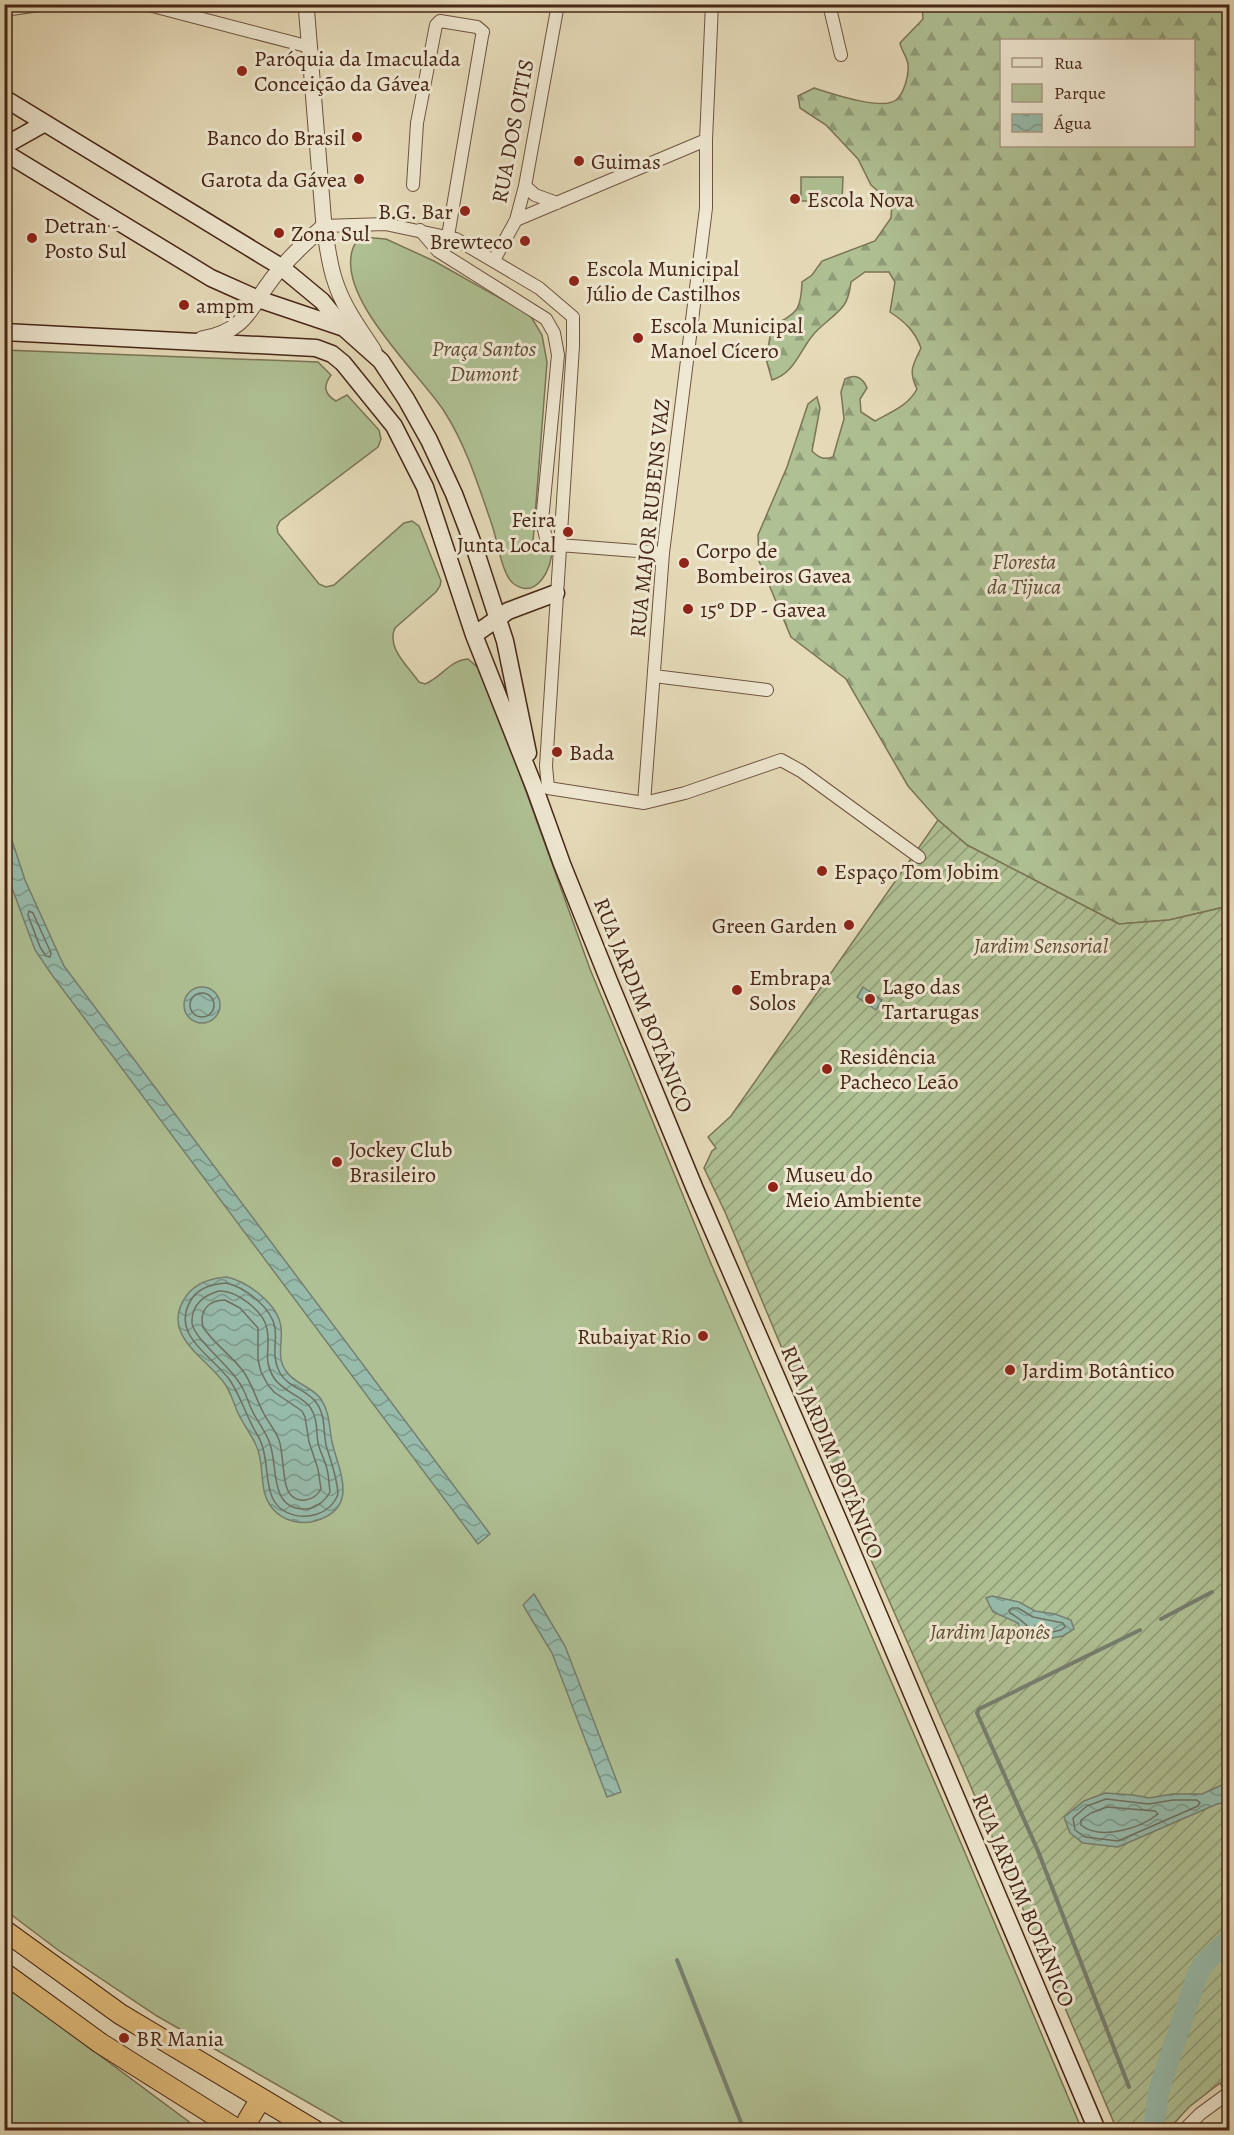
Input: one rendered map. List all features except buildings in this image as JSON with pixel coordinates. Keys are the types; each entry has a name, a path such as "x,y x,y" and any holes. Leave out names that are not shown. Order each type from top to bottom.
{"highway":[{"path":"4,1930 120,2014 260,2100 314,2130"},
{"path":"4,1973 100,2043 238,2130"},
{"path":"249,2130 248,2120 260,2100"}],"main road":[{"path":"4,98 281,267 322,301 344,328"},
{"path":"4,146 45,123"},
{"path":"4,152 196,270 258,299 344,328"},
{"name":"RUA JARDIM BOTÂNICO","path":"344,328 381,361 406,399 439,462 475,549 498,617 562,864 695,1189 849,1543 1097,2130"},
{"path":"4,332 187,341"},
{"name":"RUA JARDIM BOTÂNICO","path":"187,341 316,348 332,354 343,363 393,426 425,487 474,635 542,788"},
{"path":"474,635 498,617 556,593"}],"street":[{"path":"4,10 46,4"},
{"path":"145,4 310,47"},
{"path":"306,4 324,226 335,281 349,311 381,361"},
{"name":"RUA DOS OITIS","path":"494,260 516,219 525,186 558,4"},
{"name":"RUA MAJOR RUBENS VAZ","path":"644,803 663,553 706,208 706,140 712,4"},
{"path":"829,4 841,55"},
{"path":"413,185 417,123 436,25 440,21 477,27 483,32 483,36 448,236"},
{"path":"516,219 706,140"},
{"path":"525,186 535,195 557,203"},
{"path":"187,341 218,336 232,330 244,320 281,267 324,226 385,224 448,236 494,260 539,288 573,317 546,766 542,788 644,803 685,793 781,760 801,771 919,857"},
{"path":"420,230 444,255 546,319 554,333 558,355 542,521 546,538 559,544 663,553"},
{"path":"654,676 767,690"},
{"path":"1184,2130 1200,2114 1230,2091"}],"green space":[{"name":"Floresta da Tijuca","path":"922,5 1229,5 1229,906 1169,920 1119,924 967,845 938,820 908,786 846,679 791,637 759,561 758,535 787,467 808,404 817,397 820,408 812,451 819,457 827,458 833,457 844,419 841,392 845,379 855,377 863,382 867,388 860,399 861,412 875,421 904,404 917,389 912,373 921,348 909,327 890,312 895,282 889,272 865,272 851,282 844,305 813,335 786,373 772,380 766,359 772,326 796,310 799,305 802,282 812,275 822,261 875,241 891,218 892,203 871,185 858,159 826,125 800,108 798,96 814,88 868,102 889,103 896,100 904,89 908,69 908,62 900,43 923,19"},
{"path":"801,177 843,177 842,201 801,201"},
{"name":"Praça Santos Dumont","path":"361,237 386,239 434,261 530,315 542,335 547,362 533,542 535,547 552,550 549,565 542,580 530,588 522,588 514,584 506,573 477,481 452,424 383,334 356,289 351,268 353,248"},
{"name":"Jockey Club Brasileiro","path":"4,350 318,362 331,375 326,386 329,396 336,401 347,395 379,430 381,439 378,447 280,521 277,527 278,533 319,584 326,587 334,585 404,523 412,521 419,526 441,581 440,586 395,628 393,643 404,663 419,682 425,684 462,660 468,659 483,672 590,969 709,1259 1082,2130 356,2130 157,2016 58,1950 5,1910"},
{"name":"Jardim Botântico","path":"938,820 967,845 1119,924 1169,920 1229,906 1229,2083 1223,2088 1220,2083 1189,2107 1168,2130 1117,2130 962,1766 857,1528 725,1212 704,1168 712,1151 716,1148 708,1137 731,1116"},
{"path":"5,1985 200,2130 5,2130"}],"water":[{"path":"5,819 25,880 64,966 490,1534 478,1544 35,950 5,869"},
{"path":"202,987 215,992 220,1005 215,1018 202,1023 189,1018 184,1005 189,992"},
{"name":"Lago das Tartarugas","path":"863,987 882,1000 876,1010 857,997"},
{"path":"227,1277 253,1289 274,1310 281,1327 283,1366 289,1375 318,1395 326,1410 343,1488 338,1507 329,1515 315,1521 292,1521 277,1513 268,1502 263,1486 259,1453 229,1391 181,1333 178,1322 180,1309 187,1295 195,1287 205,1282"},
{"path":"534,1594 565,1646 621,1792 607,1797 552,1653 523,1605"},
{"path":"992,1596 1019,1602 1035,1611 1055,1614 1071,1620 1074,1629 1063,1636 1035,1641 1021,1630 1018,1623 993,1612 986,1598"},
{"path":"1224,1784 1229,1785 1229,1802 1217,1804 1118,1847 1083,1843 1070,1833 1064,1817 1084,1801 1105,1793 1149,1798 1173,1794 1202,1794"}],"waterway":[{"path":"1161,1619 1212,1592"},
{"path":"1129,2087 1038,1851 977,1713 979,1709 1140,1630"},
{"path":"1153,2130 1159,2090 1198,1973 1205,1962 1230,1939"},
{"path":"677,1960 744,2130"}],"place":[{"name":"Paróquia da Imaculada Conceição da Gávea","path":"242,71"},
{"name":"Banco do Brasil","path":"357,137"},
{"name":"Guimas","path":"579,161"},
{"name":"Garota da Gávea","path":"359,179"},
{"name":"Escola Nova","path":"795,199"},
{"name":"B.G. Bar","path":"465,211"},
{"name":"Zona Sul","path":"279,233"},
{"name":"Detran - Posto Sul","path":"32,238"},
{"name":"Brewteco","path":"525,241"},
{"name":"Escola Municipal Júlio de Castilhos","path":"574,281"},
{"name":"ampm","path":"184,305"},
{"name":"Escola Municipal Manoel Cícero","path":"638,338"},
{"name":"Feira Junta Local","path":"568,532"},
{"name":"Corpo de Bombeiros Gavea","path":"684,563"},
{"name":"15º DP - Gavea","path":"688,609"},
{"name":"Bada","path":"557,752"},
{"name":"Espaço Tom Jobim","path":"822,871"},
{"name":"Green Garden","path":"849,925"},
{"name":"Embrapa Solos","path":"737,990"},
{"name":"Lago das Tartarugas","path":"870,999"},
{"name":"Residência Pacheco Leão","path":"827,1069"},
{"name":"Jockey Club Brasileiro","path":"337,1162"},
{"name":"Museu do Meio Ambiente","path":"773,1187"},
{"name":"Rubaiyat Rio","path":"703,1336"},
{"name":"Jardim Botântico","path":"1010,1370"},
{"name":"BR Mania","path":"124,2038"}],"park label":[{"name":"Jardim Sensorial","path":"1041,945"},
{"name":"Jardim Japonês","path":"990,1631"}]}
